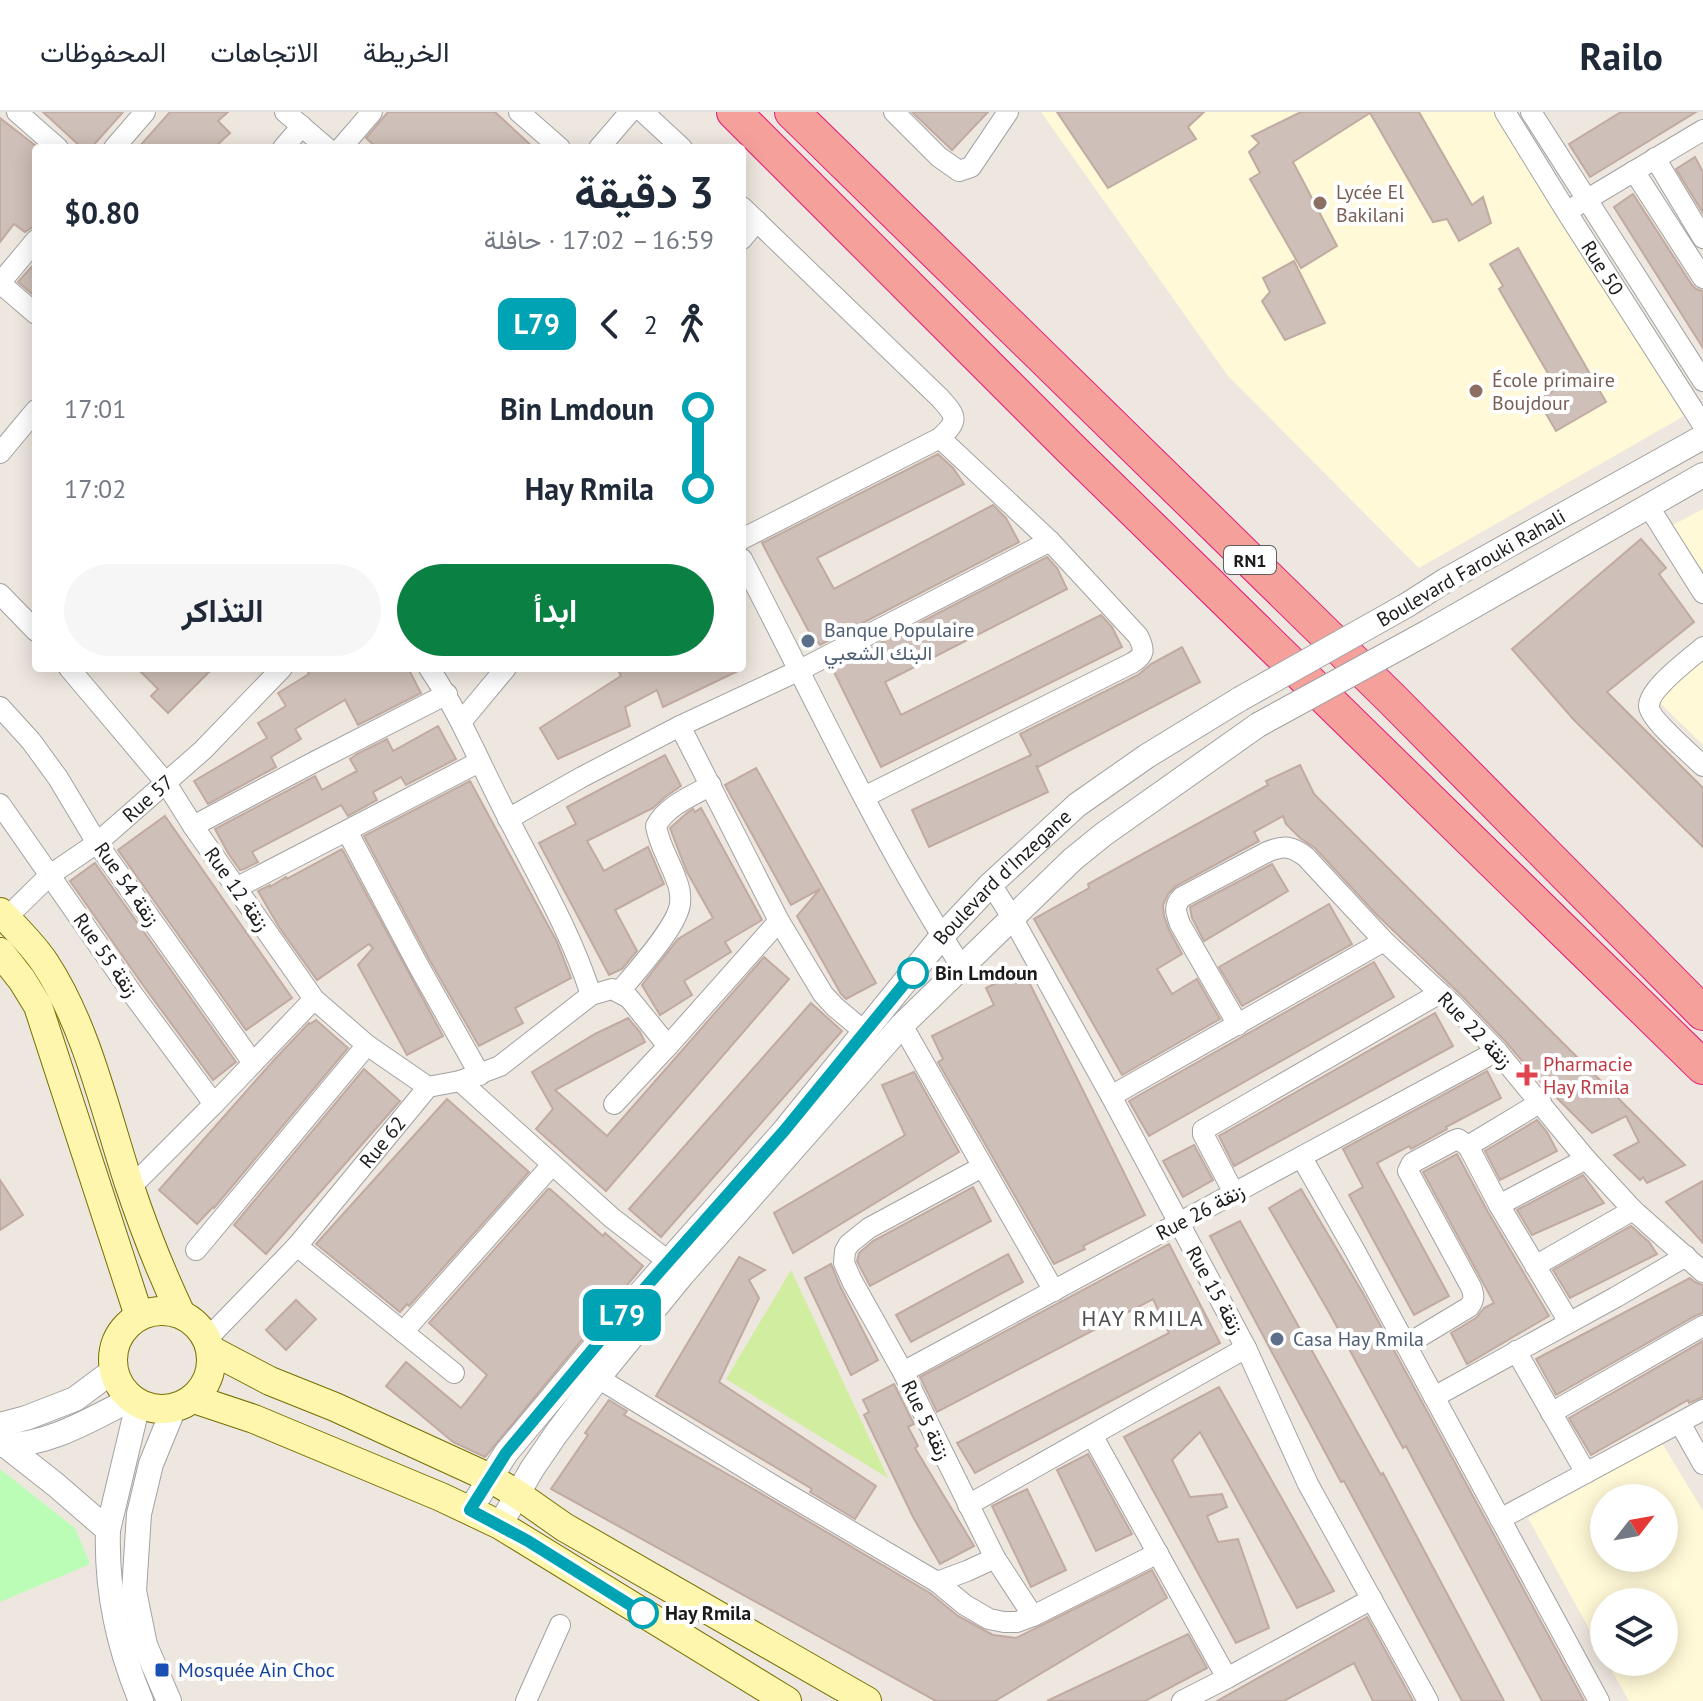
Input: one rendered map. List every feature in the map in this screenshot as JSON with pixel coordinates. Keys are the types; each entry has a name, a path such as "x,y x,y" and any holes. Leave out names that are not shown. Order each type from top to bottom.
{"highway":[{"name":"RN1","path":"734,112 1070,448 1703,1067"},
{"name":"RN1","path":"792,112 1391,698 1703,1013"}],"main road":[{"path":"3,915 43,960 69,1007 157,1263 181,1314"},
{"path":"0,952 38,1006 139,1316"},
{"path":"160,1310 181,1314 200,1328 209,1344 212,1363 209,1377 203,1389 184,1404 162,1410 150,1408 135,1401 117,1381 113,1354 117,1339 126,1326 139,1316 160,1310"},
{"path":"209,1344 270,1381 335,1407 490,1478 564,1527 867,1701"},
{"path":"184,1404 254,1419 470,1510 500,1525 787,1701"}],"street":[{"path":"17,112 53,144"},
{"path":"117,144 145,112"},
{"path":"285,112 322,144"},
{"path":"344,144 372,112"},
{"path":"519,112 555,144"},
{"path":"602,144 630,112"},
{"path":"643,112 678,144"},
{"path":"894,112 939,157 959,171 971,167 1008,112"},
{"name":"Rue 50","path":"1505,112 1703,425"},
{"name":"Rue 50","path":"1531,112 1703,381"},
{"path":"286,144 302,126"},
{"path":"1566,211 1702,132"},
{"path":"1655,158 1703,238"},
{"path":"1634,171 1703,278"},
{"path":"746,537 940,438 955,420 952,411 940,398 750,214"},
{"path":"32,245 0,283 32,311"},
{"path":"0,453 32,415"},
{"name":"Boulevard Farouki Rahali","path":"1240,699 1703,437"},
{"path":"864,797 1132,663 1140,658 1143,650 1138,636 1050,541 940,438"},
{"name":"Boulevard Farouki Rahali","path":"1258,725 1703,475"},
{"path":"1649,507 1703,593"},
{"path":"508,819 680,726 800,670 1050,541"},
{"path":"746,567 864,797 961,966"},
{"path":"0,594 32,627"},
{"path":"1703,647 1658,687 1649,706 1654,719 1703,766"},
{"name":"Rue 12 زنقة","path":"72,672 166,783 314,999 367,1045 428,1087"},
{"name":"Rue 57","path":"3,915 50,875 97,843 166,783 203,750 278,672"},
{"path":"432,672 447,694 568,934 591,995"},
{"path":"461,722 503,672"},
{"path":"193,826 447,694"},
{"name":"Boulevard d'Inzegane","path":"470,1510 506,1453 668,1261 784,1131 942,936 991,884 1077,805 1147,756 1240,699"},
{"name":"Rue 54 زنقة","path":"0,707 31,741 58,778 97,843 253,1063"},
{"name":"Boulevard d'Inzegane","path":"500,1525 556,1434 598,1378 682,1275 902,1025 1073,859 1258,725"},
{"path":"680,726 779,921 823,994 865,1032"},
{"path":"236,888 479,762"},
{"path":"619,992 663,938 680,903 676,877 658,839 656,826 671,808 711,785"},
{"name":"Rue 55 زنقة","path":"0,804 134,996 214,1104"},
{"path":"347,831 418,965 470,1078 552,1165 612,1218 668,1261"},
{"name":"Rue 22 زنقة","path":"1238,1025 1180,924 1175,909 1177,901 1278,847 1294,848 1497,1051 1586,1159 1633,1210 1703,1272"},
{"name":"Rue 15 زنقة","path":"991,884 1111,1096 1246,1348 1308,1484 1428,1701"},
{"path":"614,1104 779,921"},
{"path":"1111,1096 1384,941"},
{"path":"428,1087 470,1078 509,1059 591,995 612,989 629,998 668,1046"},
{"path":"1234,1193 1203,1130 1440,993"},
{"path":"130,1188 314,999"},
{"path":"902,1025 1054,1291"},
{"path":"196,1250 367,1045"},
{"name":"Rue 26 زنقة","path":"903,1372 1497,1051"},
{"name":"Rue 62","path":"209,1344 297,1246 428,1087"},
{"path":"1468,1146 1541,1102"},
{"path":"1406,1345 1473,1302 1471,1287 1408,1171 1412,1163 1458,1139 1468,1146 1499,1205 1569,1322"},
{"path":"1302,1158 1599,1701"},
{"path":"1499,1205 1586,1159"},
{"path":"403,1332 552,1165"},
{"name":"Rue 5 زنقة","path":"982,1167 869,1228 849,1244 844,1263 903,1372 995,1558 1033,1616"},
{"path":"1535,1266 1633,1210"},
{"path":"297,1246 454,1373"},
{"path":"1434,1397 1686,1256"},
{"path":"1551,1413 1703,1326"},
{"path":"968,1505 1246,1348"},
{"path":"1516,1351 1586,1473"},
{"path":"2,1438 26,1418 75,1399 114,1370"},
{"path":"598,1378 937,1582 965,1605 989,1619 1017,1622 1033,1616 1158,1553"},
{"path":"2,1438 48,1437 135,1401"},
{"path":"135,1401 108,1530 107,1551 111,1603 123,1651 141,1701"},
{"path":"169,1701 145,1645 134,1591 139,1514 151,1464 184,1404"},
{"path":"1500,1519 1703,1410"},
{"path":"1680,1423 1703,1464"},
{"path":"1092,1435 1227,1678"},
{"path":"2,1438 108,1530"},
{"path":"937,1582 995,1558"},
{"path":"1182,1701 1372,1599"},
{"path":"526,1701 560,1625"}],"shaded area":[{"path":"1041,112 1495,112 1684,416 1419,568 1228,376"},
{"path":"1703,509 1703,571 1671,526"},
{"path":"1703,658 1703,745 1657,700"},
{"path":"1662,1443 1703,1511 1703,1701 1629,1701 1615,1676 1678,1676 1678,1588 1590,1588 1590,1631 1528,1518"}],"green space":[{"path":"791,1270 888,1478 726,1379"},
{"path":"0,1469 75,1528 90,1564 0,1602"}],"building":[{"path":"43,112 123,112 95,144 78,144"},
{"path":"170,112 228,112 218,121 230,133 218,144 142,144"},
{"path":"388,112 495,112 530,144 373,144 366,138"},
{"path":"912,112 988,112 952,150"},
{"path":"1057,112 1204,112 1188,127 1196,139 1108,188"},
{"path":"1301,112 1419,112 1472,205 1483,197 1491,223 1459,241 1447,219 1433,222 1370,113 1293,162 1337,246 1301,268 1250,179 1260,173 1249,152 1259,143 1252,136"},
{"path":"1621,112 1696,112 1590,177 1569,144"},
{"path":"0,118 33,144 32,228 25,232 14,224 0,242"},
{"path":"1695,157 1703,172 1703,213 1676,169"},
{"path":"1633,194 1692,285 1703,291 1703,348 1614,207"},
{"path":"1518,248 1606,402 1556,431 1538,400 1557,389 1499,289 1503,286 1490,264"},
{"path":"1294,261 1325,323 1285,340 1262,301 1270,292 1263,278"},
{"path":"32,266 32,294 18,282"},
{"path":"938,454 964,484 817,558 834,589 993,505 1006,518 1019,542 820,645 815,643 762,543"},
{"path":"1641,539 1666,568 1659,574 1694,622 1607,692 1703,788 1703,847 1574,720 1512,649"},
{"path":"1047,557 1057,568 1067,589 885,682 901,715 1101,615 1112,627 1122,647 881,767 832,668"},
{"path":"1182,647 1200,682 1038,767 1036,765 1048,792 929,847 912,810 1031,755 1020,734 1138,675"},
{"path":"141,672 209,672 168,713 151,696 158,689"},
{"path":"410,672 421,693 358,725 345,700 295,729 301,739 271,757 276,767 208,804 194,781 267,738 258,723 286,706 278,693 309,674"},
{"path":"619,672 736,672 663,707 657,690 625,707 630,726 558,759 540,728 621,676"},
{"path":"438,726 456,759 406,785 401,777 373,792 377,800 348,816 341,805 252,852 258,862 244,869 240,870 215,829 315,776 322,790 357,771 350,759 387,739 393,751"},
{"path":"665,755 681,786 653,808 587,841 604,871 648,847 664,884 615,910 637,951 622,969 609,975 539,843 576,824 567,807"},
{"path":"1300,765 1314,794 1685,1165 1647,1183 1643,1177 1640,1180 1614,1155 1639,1142 1626,1116 1592,1133 1461,995 1376,914 1315,848 1286,824 1283,816 1254,832 1259,841 1176,886 1168,894 1163,905 1164,916 1182,954 1157,969 1172,994 1197,979 1220,1019 1122,1075 1034,919 1089,888 1088,884 1268,785 1266,781"},
{"path":"756,768 876,983 846,999 797,916 820,889 791,905 725,785"},
{"path":"470,781 557,942 571,978 515,1008 523,1023 479,1046 364,836"},
{"path":"701,808 762,920 725,942 731,952 684,981 692,995 660,1015 642,985 678,939 713,918 687,872 670,828 693,809 695,812"},
{"path":"165,816 292,998 246,1030 118,850"},
{"path":"342,849 443,1036 407,1055 358,965 373,948 369,944 317,980 258,891"},
{"path":"95,863 236,1062 213,1080 70,881"},
{"path":"1272,864 1288,891 1204,941 1190,907"},
{"path":"1329,904 1352,944 1242,1006 1219,967"},
{"path":"764,957 789,979 606,1191 536,1129 553,1109 532,1072 628,1018 645,1042 555,1090 607,1136"},
{"path":"1374,962 1394,997 1149,1136 1129,1101"},
{"path":"1023,970 1145,1215 1054,1264 938,1062 943,1059 932,1036 994,1005 986,988"},
{"path":"811,1003 842,1031 661,1237 629,1209"},
{"path":"1435,1013 1453,1046 1234,1166 1219,1136"},
{"path":"316,1020 348,1048 214,1208 197,1224 159,1190 274,1060 309,1023"},
{"path":"364,1069 400,1101 266,1254 234,1225"},
{"path":"1487,1071 1501,1098 1411,1149 1409,1146 1377,1163 1449,1296 1414,1315 1349,1195 1363,1187 1343,1149"},
{"path":"914,1072 959,1152 793,1253 774,1213 905,1135 882,1085"},
{"path":"447,1099 529,1172 409,1306 407,1304 400,1312 316,1244"},
{"path":"1537,1120 1557,1151 1500,1180 1485,1151"},
{"path":"1194,1145 1213,1180 1183,1197 1163,1161"},
{"path":"1457,1154 1549,1316 1467,1364 1451,1333 1494,1303 1423,1172"},
{"path":"1583,1175 1604,1203 1532,1235 1517,1210"},
{"path":"0,1180 23,1215 0,1230"},
{"path":"1703,1181 1703,1243 1666,1202"},
{"path":"973,1187 991,1221 870,1286 857,1261 859,1253 873,1241"},
{"path":"548,1189 643,1266 485,1457 453,1442 386,1386 406,1362 461,1408 487,1375 429,1323"},
{"path":"1301,1189 1364,1295 1584,1701 1542,1701 1406,1446 1403,1448 1269,1208"},
{"path":"1240,1221 1381,1475 1383,1473 1504,1701 1462,1701 1344,1481 1341,1482 1210,1236"},
{"path":"1631,1226 1657,1254 1570,1298 1553,1270"},
{"path":"1169,1244 1220,1343 975,1473 957,1443 1169,1333 1153,1299 937,1412 920,1377"},
{"path":"1008,1254 1023,1282 911,1342 896,1315"},
{"path":"739,1257 765,1270 749,1280 759,1298 719,1382 876,1486 855,1519 810,1492 812,1489 656,1396"},
{"path":"831,1264 878,1360 851,1375 805,1278"},
{"path":"1690,1278 1703,1285 1703,1313 1556,1395 1536,1359"},
{"path":"296,1300 316,1319 286,1350 266,1330"},
{"path":"1703,1341 1703,1397 1689,1403 1688,1400 1591,1455 1569,1418"},
{"path":"894,1384 914,1424 908,1427 918,1446 915,1448 974,1546 940,1564 913,1517 864,1415 869,1412 863,1400"},
{"path":"1219,1387 1334,1591 1297,1608 1200,1432 1172,1460 1190,1497 1222,1494 1227,1507 1207,1516 1218,1542 1238,1539 1269,1628 1236,1643 1124,1437"},
{"path":"609,1400 627,1411 624,1415 930,1593 958,1616 993,1635 1016,1638 1152,1570 1167,1598 995,1701 936,1701 551,1489"},
{"path":"1088,1454 1132,1534 1096,1551 1057,1470"},
{"path":"1027,1489 1066,1570 1031,1587 992,1506"},
{"path":"1367,1617 1413,1701 1373,1701 1354,1663 1284,1701 1217,1701"},
{"path":"1188,1634 1207,1668 1145,1701 1047,1701"}],"bus line":[{"name":"L79","path":"643,1613 528,1541 470,1510 506,1453 629,1306 784,1131 913,973"}],"place":[{"name":"Lycée El Bakilani","path":"1320,203"},
{"name":"École primaire Boujdour","path":"1476,391"},
{"name":"Banque Populaire البنك الشعبي","path":"808,641"},
{"name":"Bin Lmdoun","path":"913,973"},
{"name":"Pharmacie Hay Rmila","path":"1527,1075"},
{"name":"Casa Hay Rmila","path":"1277,1339"},
{"name":"Hay Rmila","path":"643,1613"},
{"name":"Mosquée Ain Choc","path":"162,1670"}],"district":[{"name":"HAY RMILA","path":"1143,1318"}]}
